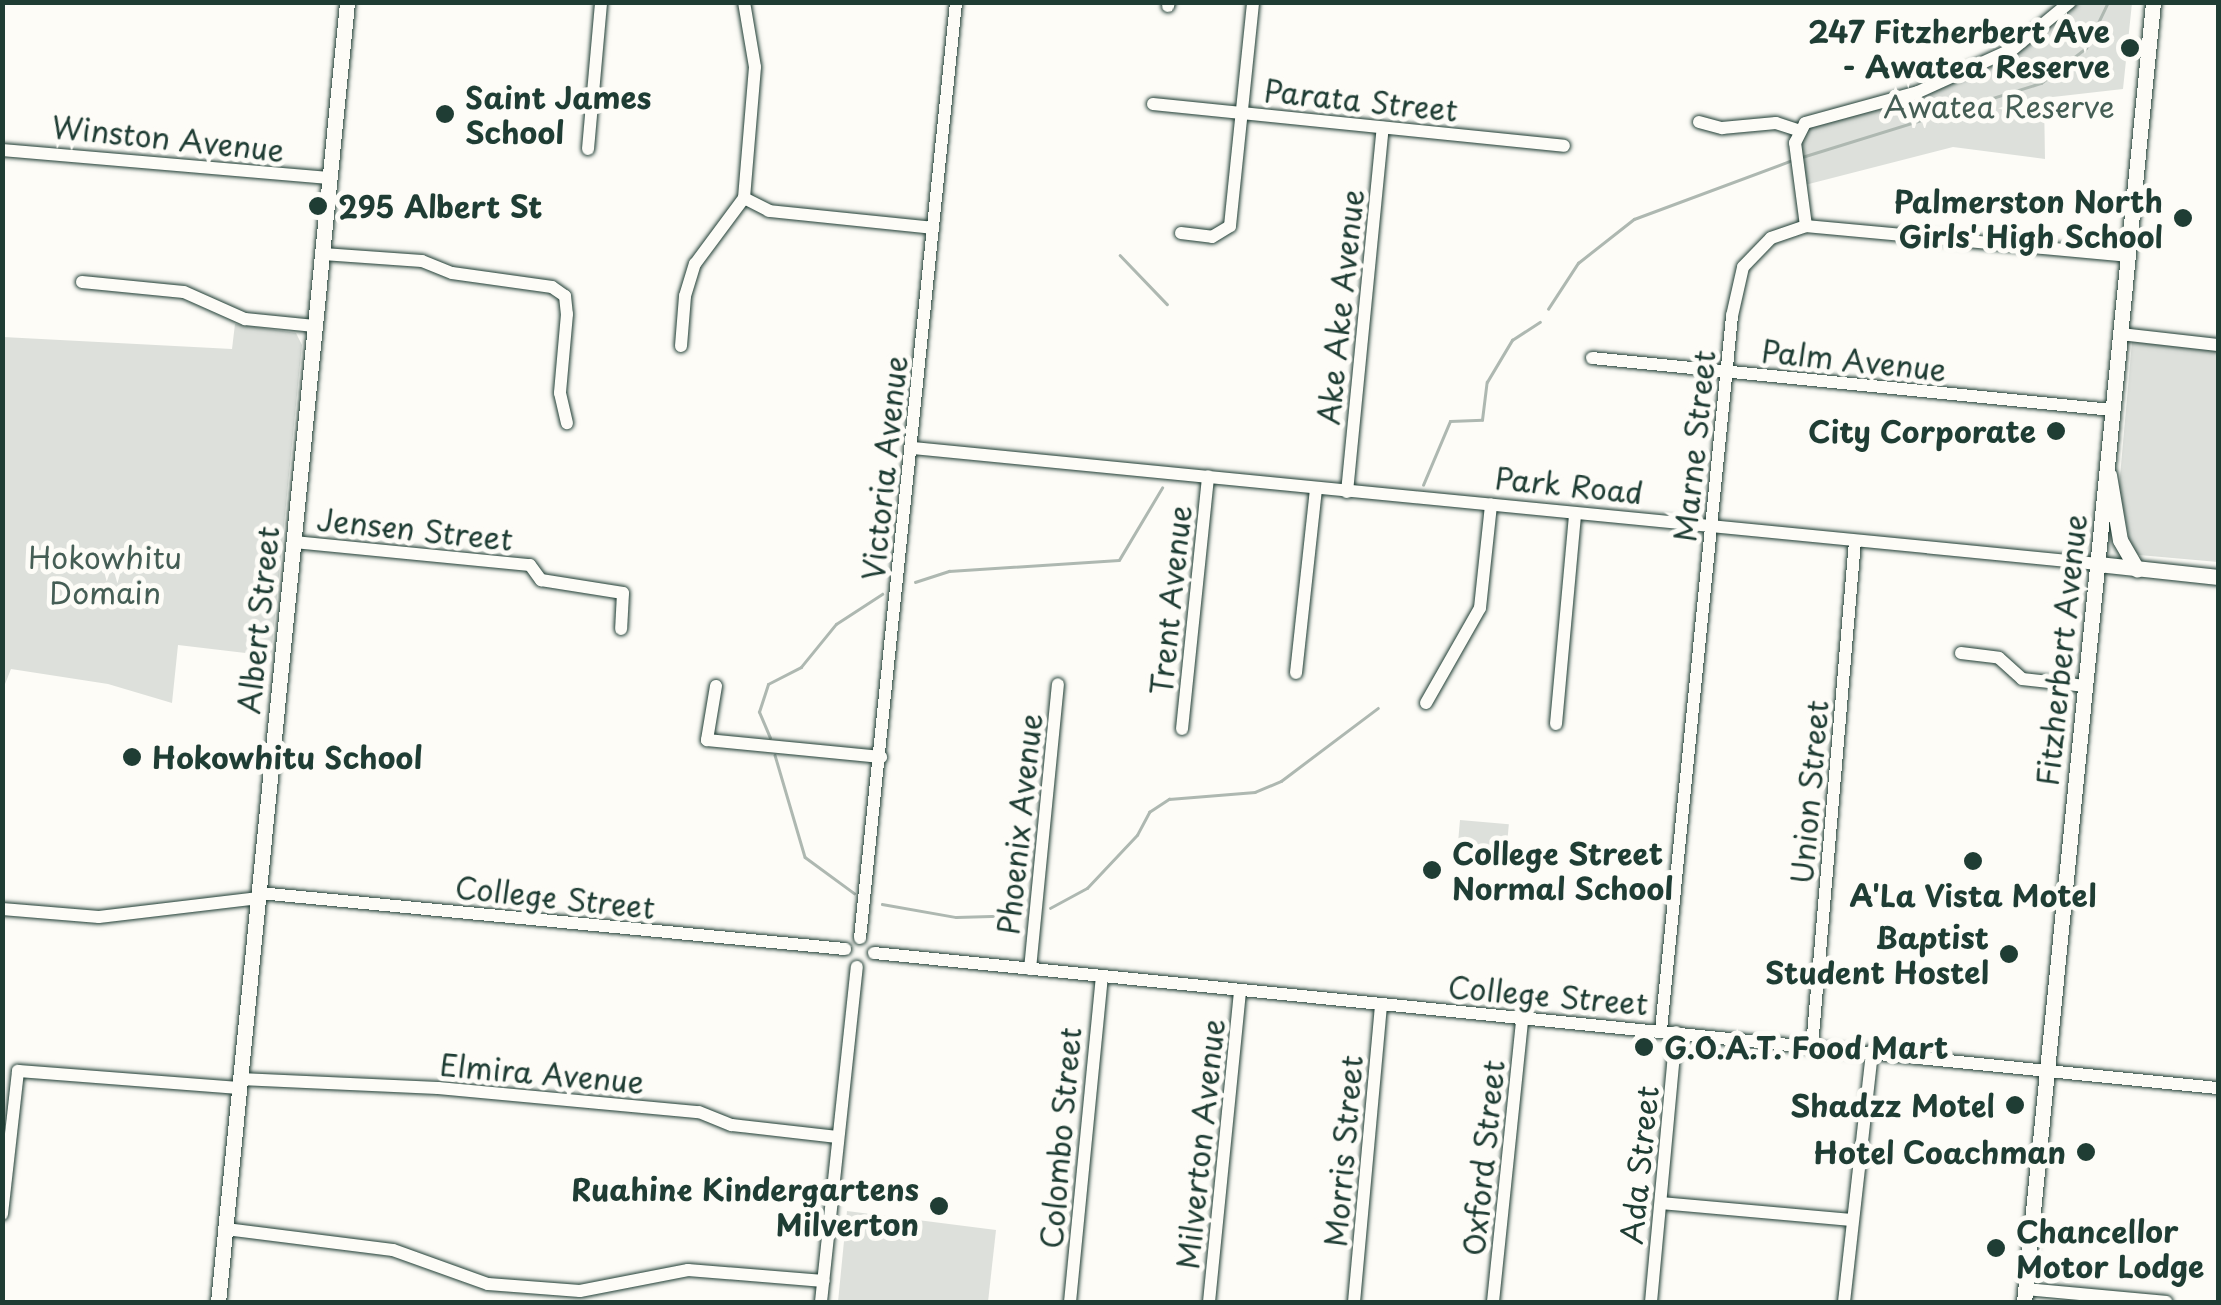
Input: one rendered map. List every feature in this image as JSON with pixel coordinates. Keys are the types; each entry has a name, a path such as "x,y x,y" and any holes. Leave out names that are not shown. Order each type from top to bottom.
{"main road":[{"name":"Albert Street","path":"218,1302 347,2"},
{"name":"Fitzherbert Avenue","path":"2025,1296 2153,2"},
{"path":"2106,466 2120,540 2138,568"},
{"name":"Park Road","path":"2098,564 2218,577"}],"street":[{"path":"588,149 601,2"},
{"path":"682,346 684,296 695,264 744,198 756,67 744,2"},
{"name":"Victoria Avenue","path":"860,938 956,2"},
{"path":"1181,233 1212,237 1230,226 1253,2"},
{"path":"2070,2 2012,49 1918,92 1805,123 1798,130 1806,226 2128,256"},
{"name":"Parata Street","path":"1153,104 1564,146"},
{"path":"1699,122 1722,128 1776,123 1798,130"},
{"name":"Ake Ake Avenue","path":"1347,492 1383,128"},
{"name":"Winston Avenue","path":"2,150 329,178"},
{"path":"744,198 769,211 933,228"},
{"name":"Marne Street","path":"1669,1031 1726,372 1743,268 1771,238 1806,226"},
{"path":"323,254 422,262 452,273 552,287 564,296 568,314 560,393 567,423"},
{"path":"82,282 184,292 245,320 315,326"},
{"path":"2120,334 2218,344"},
{"name":"Palm Avenue","path":"1592,358 2112,410"},
{"name":"Park Road","path":"913,448 2098,564"},
{"name":"Trent Avenue","path":"1182,729 1208,476"},
{"path":"1296,674 1316,489"},
{"path":"1426,703 1480,608 1491,505"},
{"path":"1556,724 1576,514"},
{"name":"Union Street","path":"1812,1047 1855,541"},
{"name":"Jensen Street","path":"294,542 530,565 541,580 623,593 622,628"},
{"path":"1961,653 1999,658 2022,679 2086,686"},
{"name":"Phoenix Avenue","path":"1030,969 1058,684"},
{"path":"716,686 707,740 881,757"},
{"name":"College Street","path":"2,908 98,917 259,896 845,950"},
{"path":"821,1302 857,967 845,950 860,938 874,953 857,967"},
{"name":"College Street","path":"874,953 2218,1088"},
{"name":"Colombo Street","path":"1070,1302 1102,978"},
{"name":"Milverton Avenue","path":"1209,1302 1240,992"},
{"name":"Morris Street","path":"1354,1302 1381,1004"},
{"name":"Oxford Street","path":"1493,1302 1522,1018"},
{"name":"Ada Street","path":"1650,1302 1661,1203 1669,1031"},
{"path":"1844,1302 1872,1051"},
{"name":"Elmira Avenue","path":"2,1214 18,1071 699,1112 732,1126 837,1138"},
{"path":"1661,1203 1851,1220"},
{"path":"226,1229 393,1250 488,1284 580,1291 688,1270 824,1281"},
{"path":"2025,1296 2166,1302"}],"green space":[{"name":"Awatea Reserve","path":"2070,3 2132,3 2123,89 2044,98 2045,159 1953,147 1801,186 1798,130 1918,92 2013,49"},
{"name":"Hokowhitu Domain","path":"235,324 296,333 302,345 271,656 178,645 172,703 108,684 11,669 3,689 3,337 232,349"},
{"path":"2132,342 2218,351 2218,562 2139,555 2131,547 2119,488"},
{"path":"1460,820 1509,824 1507,847 1458,843"},
{"path":"847,1211 996,1230 988,1302 838,1302"}],"waterway":[{"path":"1802,157 2041,83 2086,48 2108,2"},
{"path":"1548,309 1578,263 1634,219 1790,161"},
{"path":"1120,255 1167,304"},
{"path":"1423,485 1450,421 1482,420 1487,382 1512,340 1540,322"},
{"path":"915,582 949,571 1119,560 1162,488"},
{"path":"770,738 759,712 768,684 801,667 836,624 882,594"},
{"path":"1050,908 1087,888 1137,835 1149,812 1169,799 1255,792 1281,781 1378,708"},
{"path":"775,755 805,857 854,893"},
{"path":"882,904 956,917 1023,915"}],"place":[{"name":"247 Fitzherbert Ave - Awatea Reserve","path":"2130,48"},
{"name":"Saint James School","path":"445,114"},
{"name":"295 Albert St","path":"318,206"},
{"name":"Palmerston North Girls' High School","path":"2183,218"},
{"name":"City Corporate","path":"2056,431"},
{"name":"Hokowhitu School","path":"132,757"},
{"name":"A'La Vista Motel","path":"1973,861"},
{"name":"College Street Normal School","path":"1432,870"},
{"name":"Baptist Student Hostel","path":"2009,954"},
{"name":"G.O.A.T. Food Mart","path":"1644,1047"},
{"name":"Shadzz Motel","path":"2015,1105"},
{"name":"Hotel Coachman","path":"2086,1152"},
{"name":"Ruahine Kindergartens Milverton","path":"939,1206"},
{"name":"Chancellor Motor Lodge","path":"1996,1248"}]}
